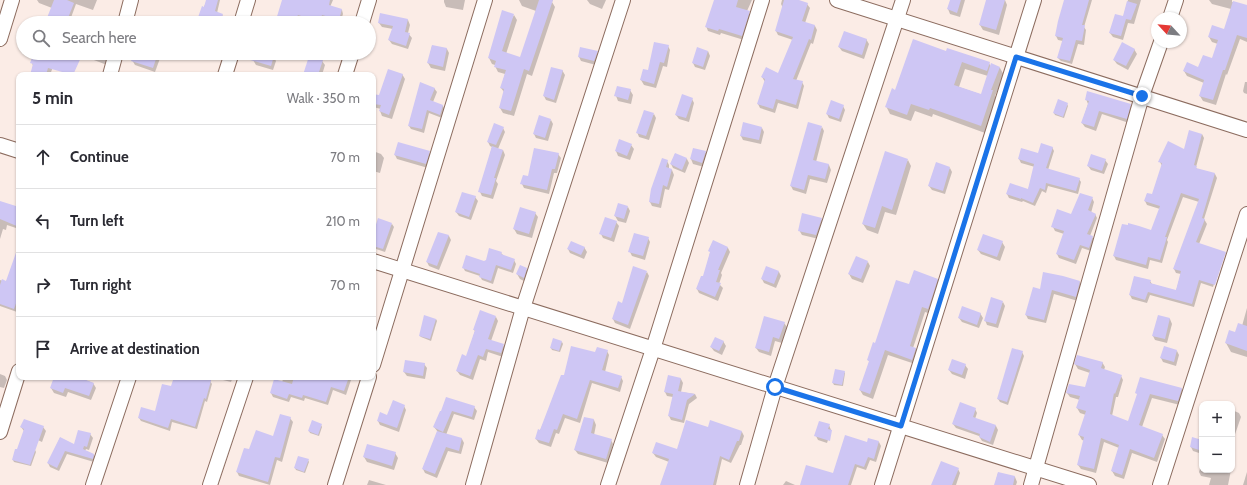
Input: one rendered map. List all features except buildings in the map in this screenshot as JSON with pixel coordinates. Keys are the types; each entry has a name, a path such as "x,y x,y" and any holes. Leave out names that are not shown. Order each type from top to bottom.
{"street":[{"path":"0,40 12,0"},
{"path":"127,16 131,0"},
{"path":"243,16 248,0"},
{"path":"364,16 369,0"},
{"path":"376,356 485,0"},
{"path":"473,485 523,308 623,0"},
{"path":"608,485 653,349 762,0"},
{"path":"837,0 1247,130"},
{"path":"747,485 775,387 904,0"},
{"path":"882,485 1034,0"},
{"path":"1172,12 1176,0"},
{"path":"1032,485 1142,96 1159,48"},
{"path":"111,72 114,60"},
{"path":"226,72 230,60"},
{"path":"346,72 350,60"},
{"path":"0,145 16,150"},
{"path":"1160,485 1247,214"},
{"path":"376,262 1089,485"},
{"path":"0,432 16,380"},
{"path":"93,485 128,380"},
{"path":"210,485 245,380"},
{"path":"335,485 368,380"}],"route":[{"path":"775,387 901,426 1016,57 1142,96"}]}
